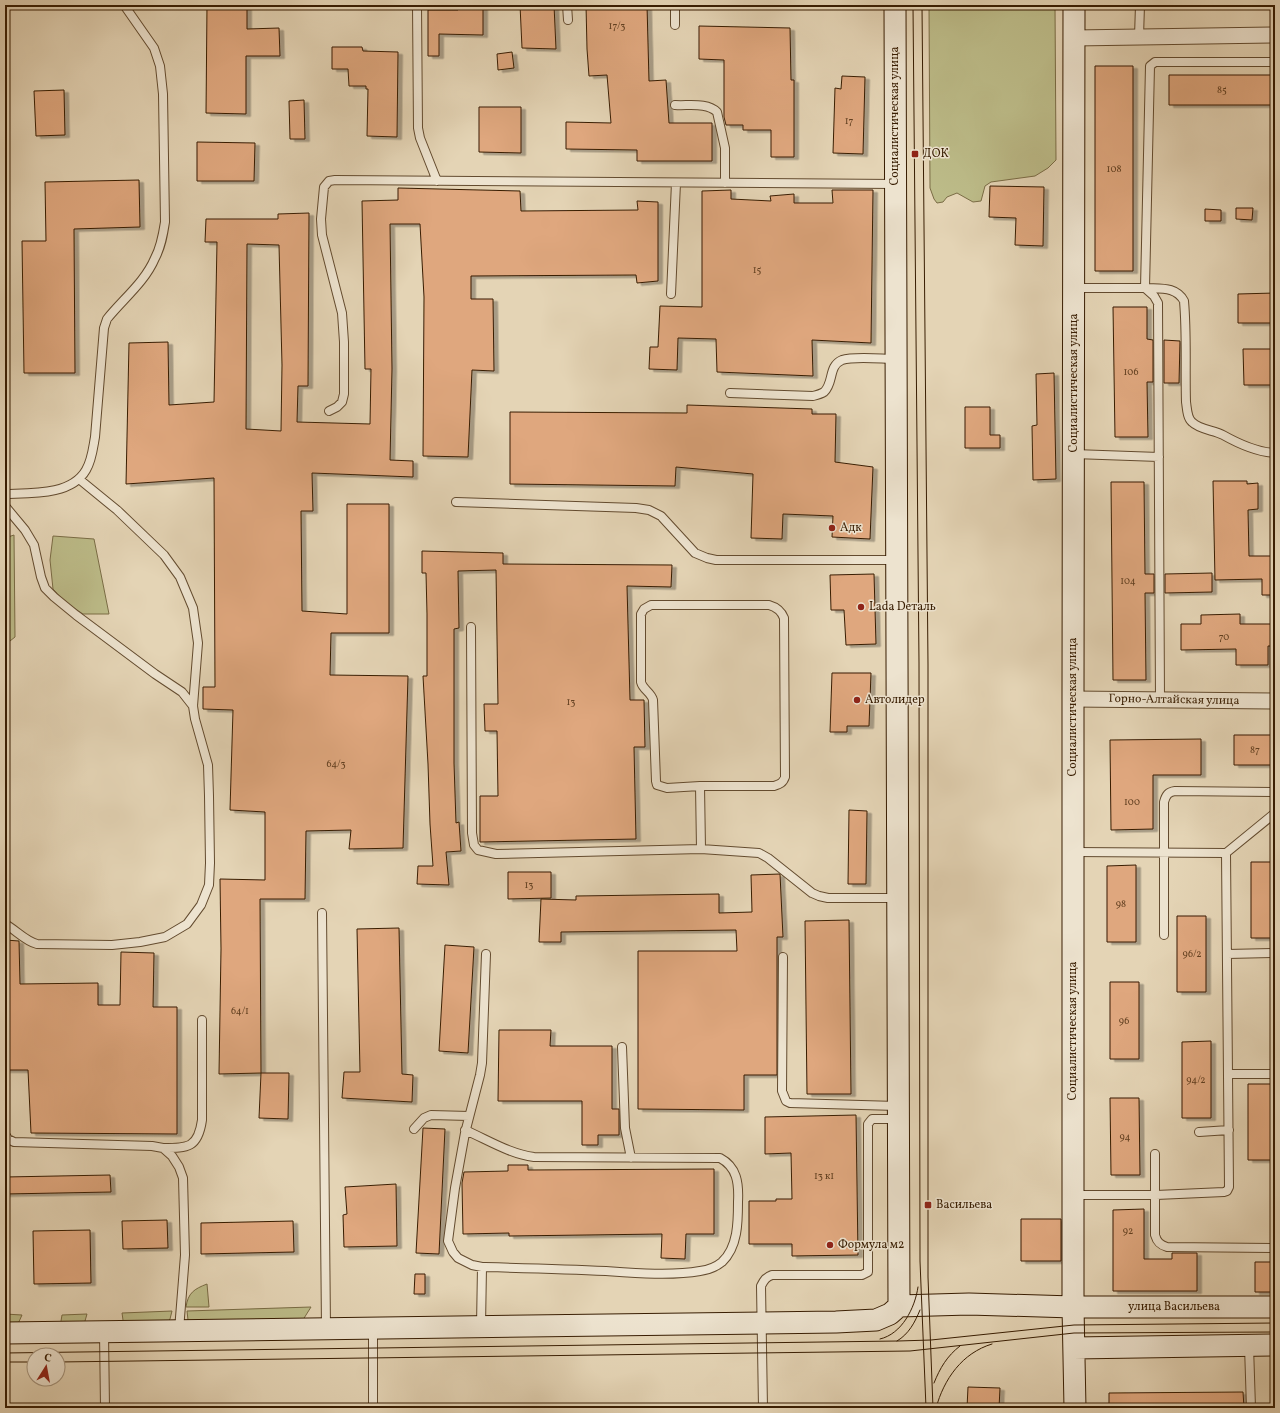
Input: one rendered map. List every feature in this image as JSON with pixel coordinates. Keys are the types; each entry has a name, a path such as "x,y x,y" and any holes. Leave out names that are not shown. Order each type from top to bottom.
{"street":[{"name":"Социалистическая улица","path":"895,5 899,1306"},
{"name":"Социалистическая улица","path":"1074,5 1073,1307 1075,1408"},
{"path":"1074,38 1275,35"},
{"name":"Горно-Алтайская улица","path":"1073,699 1275,702"},
{"name":"улица Васильева","path":"899,1306 969,1304 1073,1307 1275,1307"},
{"path":"5,1333 836,1322 876,1320 890,1314 899,1306"},
{"path":"1074,1348 1275,1345"}],"lane":[{"path":"5,494 42,493 62,488 79,479 86,470 96,437 104,328 107,319 137,285 152,264 161,243 165,222 163,94 160,66 154,48 124,5"},
{"path":"417,5 418,128 420,138 437,181"},
{"path":"568,5 568,20"},
{"path":"675,5 675,25"},
{"path":"1139,37 1140,5"},
{"path":"1144,288 1150,66 1155,62 1275,62"},
{"path":"675,106 700,106 713,108 717,112 726,148 725,183"},
{"path":"329,411 337,407 342,402 344,394 344,342 342,313 322,235 321,219 326,184 329,181 896,184"},
{"path":"671,294 676,183"},
{"path":"1074,288 1172,289 1181,295 1184,301 1186,403 1191,421 1198,426 1221,434 1246,446 1275,453"},
{"path":"1144,288 1154,296 1158,303 1160,700"},
{"path":"730,393 813,396 824,392 828,387 832,371 836,365 842,361 849,359 896,359"},
{"path":"1073,454 1159,457"},
{"path":"5,924 14,929 30,942 37,944 112,945 140,942 165,937 188,924 201,906 209,886 210,825 208,765 195,719 194,706 198,643 193,608 180,577 164,555 117,510 79,479"},
{"path":"456,502 636,508 649,510 661,516 696,553 716,560 896,560"},
{"path":"5,506 25,530 34,545 41,578 45,588 76,615 155,674 182,692 194,706"},
{"path":"651,605 774,606 780,611 784,618 785,777 780,784 774,786 700,786 667,788 657,785 653,700 652,695 642,687 641,682 641,614 644,609 651,605"},
{"path":"471,627 472,833 474,845 478,850 496,854 701,849 759,853 768,858 812,893 819,896 828,898 898,898"},
{"path":"700,786 701,849"},
{"path":"1164,935 1164,802 1167,794 1170,792 1275,792"},
{"path":"1074,852 1226,853 1275,813"},
{"path":"1073,1194 1156,1195 1224,1192 1227,1191 1229,1187 1226,853"},
{"path":"322,913 326,1329"},
{"path":"1227,954 1275,953"},
{"path":"466,1130 502,1147 527,1156 544,1158 720,1158 727,1162 732,1169 736,1177 738,1190 737,1227 731,1249 721,1262 711,1268 682,1273 482,1266 472,1265 458,1258 452,1252 448,1241 454,1188 466,1130 469,1116 482,1063 486,954"},
{"path":"783,957 782,1090 786,1101 790,1103 898,1112"},
{"path":"5,1134 8,1139 14,1142 152,1146 163,1148 182,1148 189,1146 195,1142 199,1136 202,1120 202,1020"},
{"path":"622,1046 625,1128 631,1158"},
{"path":"1228,1074 1275,1074"},
{"path":"763,1408 762,1286 767,1276 772,1275 862,1275 868,1272 868,1124 872,1119 898,1112"},
{"path":"414,1129 424,1118 431,1115 469,1116"},
{"path":"1199,1132 1229,1130"},
{"path":"163,1148 172,1156 179,1167 183,1178 185,1255 179,1331"},
{"path":"1155,1154 1155,1235 1156,1239 1162,1246 1275,1248"},
{"path":"481,1327 482,1266"},
{"path":"373,1328 373,1408"},
{"path":"104,1332 106,1408"},
{"path":"1250,1345 1251,1408"}],"shaded area":[{"path":"929,5 1055,5 1056,160 1048,168 1035,176 991,182 985,186 981,201 973,202 957,193 947,197 943,202 937,203 930,188"},
{"path":"14,535 15,637 10,641 5,640 5,538"},
{"path":"53,536 94,539 109,614 83,614 65,602 53,589 50,560"},
{"path":"207,1284 209,1307 186,1307 188,1298 192,1292"},
{"path":"311,1307 301,1323 194,1326 188,1320 187,1311"},
{"path":"172,1311 170,1319 165,1326 125,1323 122,1313"},
{"path":"5,1314 22,1315 17,1326 5,1328"},
{"path":"87,1314 82,1325 64,1327 61,1321 62,1315"}],"building":[{"path":"207,5 247,5 247,29 279,28 280,56 246,56 246,114 206,113"},
{"path":"458,5 483,5 483,35 439,34 439,56 428,56 428,10 458,10"},
{"path":"520,5 554,5 556,49 522,48"},
{"path":"586,5 647,5 649,81 666,80 669,123 712,123 712,161 637,161 637,150 566,149 566,122 611,123 607,75 589,76"},
{"path":"699,26 790,28 791,80 794,80 794,157 771,157 771,130 743,130 743,125 726,125 724,117 724,60 699,59"},
{"path":"332,47 362,47 363,51 398,52 397,137 367,136 368,89 366,89 366,86 349,86 348,69 332,69"},
{"path":"512,52 514,68 498,70 497,54"},
{"path":"1095,66 1133,66 1133,271 1095,271"},
{"path":"1169,75 1275,75 1275,105 1169,105"},
{"path":"842,76 865,77 863,154 833,153 835,88 841,89"},
{"path":"64,90 65,135 36,136 34,91"},
{"path":"304,100 305,139 290,139 289,101"},
{"path":"479,107 521,107 521,153 479,152"},
{"path":"197,142 255,143 254,181 197,181"},
{"path":"139,180 140,227 74,229 75,373 24,373 22,241 46,241 45,182"},
{"path":"990,186 1044,187 1043,246 1015,245 1016,218 989,217"},
{"path":"398,188 520,191 521,211 638,210 637,201 658,202 658,281 637,283 636,275 471,276 471,299 493,299 494,371 472,370 468,457 423,456 424,297 420,224 390,224 392,369 390,460 413,461 413,477 312,473 313,511 301,511 302,611 347,614 347,504 389,504 389,633 331,633 330,675 408,676 403,848 349,849 351,830 306,831 305,899 260,899 261,1073 219,1074 221,949 220,879 265,880 265,812 230,810 233,710 203,709 203,687 215,687 214,478 126,484 129,343 168,342 169,405 214,402 217,242 205,242 206,219 278,219 278,214 309,213 308,386 298,386 297,422 370,424 371,369 365,369 362,201 398,200","holes":["247,244 279,245 282,365 281,431 246,429"]},
{"path":"731,190 731,199 771,201 770,196 794,194 794,203 833,203 832,190 873,190 871,343 812,340 813,376 717,372 716,339 678,338 677,370 649,369 650,347 658,347 660,306 702,307 702,191"},
{"path":"1236,208 1253,208 1252,220 1236,219"},
{"path":"1205,209 1221,210 1221,221 1205,221"},
{"path":"1275,293 1275,323 1238,323 1238,294"},
{"path":"1113,307 1147,307 1147,339 1153,340 1153,382 1147,382 1148,437 1115,437"},
{"path":"1164,340 1180,341 1179,383 1164,383"},
{"path":"1243,349 1275,349 1275,385 1244,385"},
{"path":"1054,373 1056,479 1033,480 1032,426 1037,425 1036,374"},
{"path":"687,405 812,409 812,414 836,414 835,462 873,467 870,539 832,537 833,516 783,514 782,539 751,538 753,474 676,467 675,486 510,484 510,412 687,413"},
{"path":"965,407 990,407 990,435 1000,435 1000,448 965,448"},
{"path":"1213,481 1247,481 1247,484 1258,483 1258,509 1248,510 1249,556 1275,556 1275,595 1262,595 1262,579 1215,580"},
{"path":"1111,482 1144,482 1145,574 1154,574 1154,593 1145,593 1146,680 1113,680"},
{"path":"422,551 503,553 503,564 672,565 671,587 627,586 630,700 644,700 645,747 634,747 636,839 480,842 480,796 498,796 497,731 485,731 484,704 498,704 496,570 458,571 459,628 454,629 454,763 456,823 459,822 461,851 446,852 449,885 417,884 418,866 433,866 423,676 427,676 427,614 426,573 422,573"},
{"path":"1212,573 1212,592 1165,593 1165,574"},
{"path":"874,574 876,644 846,645 844,610 831,610 830,575"},
{"path":"1240,614 1240,624 1275,624 1275,646 1268,646 1268,665 1236,665 1236,649 1181,650 1181,624 1201,624 1201,615"},
{"path":"832,673 871,673 869,726 847,726 847,732 830,732"},
{"path":"1234,735 1275,735 1275,765 1234,765"},
{"path":"1201,739 1201,775 1153,775 1153,829 1111,830 1110,740"},
{"path":"849,810 867,811 866,884 848,884"},
{"path":"1251,862 1275,862 1275,938 1251,938"},
{"path":"1136,865 1136,942 1107,942 1107,866"},
{"path":"508,872 551,872 551,898 508,899"},
{"path":"780,874 783,937 777,937 777,1075 744,1075 744,1110 638,1109 638,951 737,951 736,930 561,932 561,942 539,942 541,899 576,900 576,896 719,894 719,913 752,912 751,875"},
{"path":"1177,916 1206,916 1206,992 1177,992"},
{"path":"849,920 851,1094 807,1094 805,921"},
{"path":"399,928 402,1074 413,1075 412,1102 342,1098 344,1072 360,1072 357,929"},
{"path":"5,940 19,941 20,984 98,983 98,1005 120,1005 121,952 154,953 153,1007 177,1007 177,1134 31,1133 28,1070 5,1070"},
{"path":"445,945 474,947 468,1053 439,1051"},
{"path":"1110,982 1139,982 1139,1059 1110,1059"},
{"path":"499,1030 551,1030 550,1046 612,1046 612,1109 619,1109 619,1135 598,1135 598,1145 582,1145 582,1101 498,1101"},
{"path":"1211,1041 1211,1118 1182,1118 1182,1042"},
{"path":"261,1073 289,1073 288,1119 259,1118"},
{"path":"1248,1084 1275,1084 1275,1160 1248,1160"},
{"path":"1110,1098 1139,1098 1140,1175 1111,1175"},
{"path":"856,1115 858,1255 792,1256 792,1244 749,1244 749,1201 776,1201 776,1199 792,1199 791,1153 765,1154 765,1117"},
{"path":"423,1128 445,1129 439,1254 416,1253"},
{"path":"508,1165 528,1165 528,1170 714,1169 714,1234 686,1234 685,1259 661,1258 662,1234 509,1236 509,1233 463,1234 462,1183 464,1172 508,1171"},
{"path":"110,1175 111,1192 5,1194 5,1177"},
{"path":"396,1184 397,1246 344,1247 343,1215 347,1214 345,1187"},
{"path":"1144,1209 1144,1259 1172,1259 1172,1253 1197,1253 1197,1291 1113,1291 1113,1210"},
{"path":"1021,1219 1061,1219 1061,1261 1021,1261"},
{"path":"167,1220 168,1248 123,1249 122,1221"},
{"path":"293,1221 294,1252 201,1254 201,1223"},
{"path":"90,1230 91,1283 34,1284 33,1231"},
{"path":"1255,1262 1275,1262 1275,1292 1255,1292"},
{"path":"415,1274 425,1274 425,1294 414,1294"},
{"path":"968,1387 1000,1388 999,1408 967,1408"},
{"path":"1243,1392 1244,1408 1109,1408 1109,1393"}],"tram line":[{"path":"913,5 919,663 920,1261 926,1408"},
{"path":"922,5 928,665 928,1277 933,1408"},
{"path":"880,1339 895,1332 901,1326 914,1303 918,1287"},
{"path":"897,1341 914,1323 920,1310"},
{"path":"5,1353 898,1341 931,1340 1074,1325 1275,1323"},
{"path":"66,1362 910,1351 1074,1333 1275,1332"},
{"path":"936,1408 939,1397 949,1377 956,1368 972,1354 981,1348 992,1344"},
{"path":"934,1383 944,1363 960,1346"},
{"path":"5,1362 26,1362"}],"place":[{"name":"ДОК","path":"915,154"},
{"name":"Адк","path":"832,528"},
{"name":"Lada Dеталь","path":"861,607"},
{"name":"Автолидер","path":"857,700"},
{"name":"Васильева","path":"928,1205"},
{"name":"Формула м2","path":"830,1245"}]}
